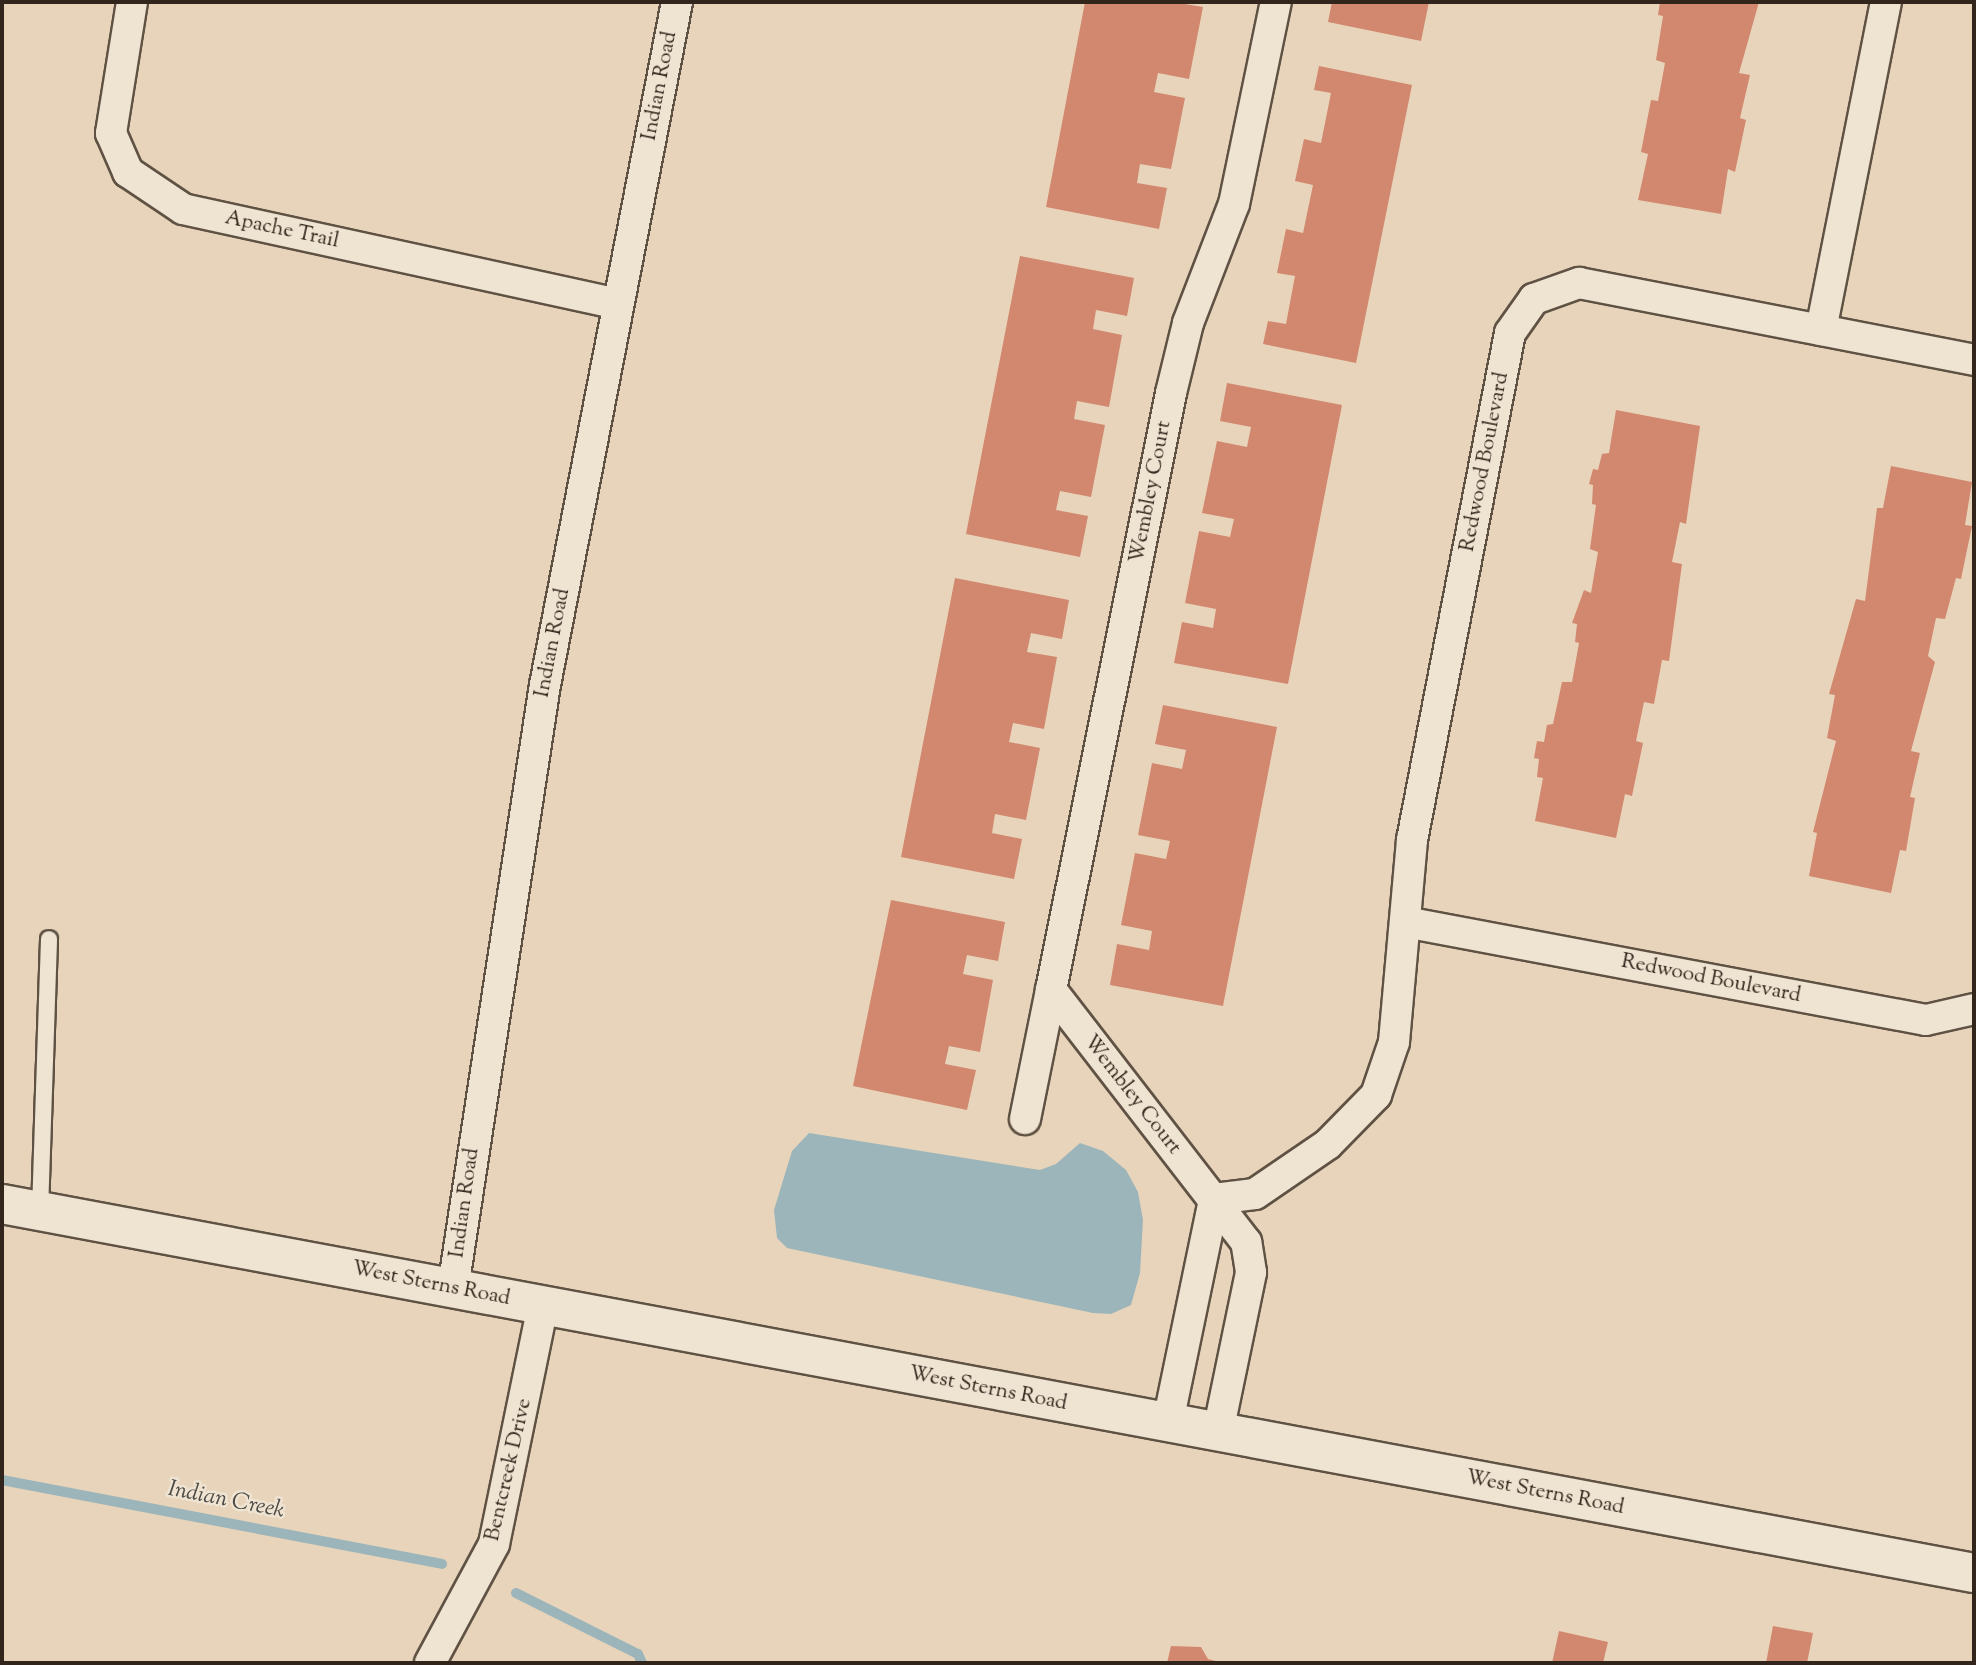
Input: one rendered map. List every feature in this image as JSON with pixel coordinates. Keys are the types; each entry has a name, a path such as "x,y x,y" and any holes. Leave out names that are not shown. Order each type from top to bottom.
{"main road":[{"name":"West Sterns Road","path":"2,1204 1974,1573"}],"street":[{"name":"Apache Trail","path":"132,2 111,133 128,172 183,209 617,304"},
{"name":"Indian Road","path":"453,1288 523,811 617,304 677,2"},
{"name":"Wembley Court","path":"1025,1119 1171,393 1188,323 1234,204 1276,2"},
{"path":"1821,330 1886,2"},
{"name":"Redwood Boulevard","path":"1214,1199 1255,1194 1328,1144 1376,1095 1394,1042 1412,840 1507,347 1518,322 1534,299 1579,283 1974,360"},
{"name":"Redwood Boulevard","path":"1405,922 1926,1020 1974,1009"},
{"name":"Wembley Court","path":"1051,990 1247,1242 1251,1259 1219,1432"},
{"path":"1168,1422 1214,1199"},
{"name":"Bentcreek Drive","path":"429,1663 494,1544 542,1305"}],"lane":[{"path":"40,1211 49,939"}],"water":[{"path":"809,1133 1040,1170 1056,1164 1080,1143 1103,1151 1126,1170 1138,1192 1143,1220 1140,1273 1131,1305 1111,1314 1093,1313 787,1248 777,1238 774,1210 792,1151"}],"building":[{"path":"1085,2 1173,2 1203,7 1189,79 1158,73 1154,92 1185,98 1171,169 1140,164 1137,183 1167,188 1159,229 1046,207"},
{"path":"1332,2 1429,2 1421,41 1328,22"},
{"path":"1660,2 1759,2 1739,73 1750,75 1740,118 1746,120 1735,172 1728,169 1721,214 1638,200 1648,154 1641,152 1651,100 1658,101 1665,63 1656,60 1663,16 1658,15"},
{"path":"1319,66 1412,85 1356,363 1263,344 1268,321 1286,324 1295,276 1277,273 1286,229 1303,233 1313,185 1295,181 1304,139 1321,143 1331,93 1314,90"},
{"path":"1020,256 1134,278 1127,316 1096,310 1093,329 1122,335 1109,407 1077,401 1074,419 1105,425 1091,497 1060,491 1056,510 1088,516 1080,557 966,534"},
{"path":"1227,383 1342,405 1288,684 1174,663 1182,622 1213,628 1216,609 1185,603 1199,531 1230,537 1234,519 1202,513 1217,441 1247,447 1251,427 1220,421"},
{"path":"1616,410 1700,426 1686,524 1680,522 1672,562 1682,564 1669,661 1662,660 1654,704 1644,702 1636,741 1643,743 1632,796 1625,794 1616,838 1535,821 1543,778 1537,777 1539,759 1534,758 1537,741 1544,742 1547,725 1553,724 1562,682 1572,682 1579,643 1575,642 1577,624 1572,623 1584,590 1591,593 1598,552 1590,549 1596,505 1592,504 1593,485 1589,484 1593,469 1598,470 1602,454 1609,453"},
{"path":"1891,466 1972,482 1965,525 1972,526 1961,579 1956,578 1945,619 1936,618 1928,656 1935,662 1911,751 1920,753 1910,797 1915,798 1906,851 1900,850 1891,893 1809,876 1817,833 1813,832 1836,741 1827,738 1835,695 1829,694 1856,599 1865,601 1877,508 1883,508"},
{"path":"955,578 1069,600 1062,639 1031,633 1027,652 1057,657 1044,729 1013,723 1009,742 1040,748 1026,820 995,814 992,833 1022,839 1014,879 901,857"},
{"path":"1163,705 1277,727 1223,1006 1110,985 1117,944 1149,950 1152,931 1121,925 1135,853 1166,859 1170,841 1138,835 1152,763 1182,769 1186,750 1155,744"},
{"path":"891,900 1005,922 998,961 967,955 963,974 993,980 980,1052 949,1046 945,1064 976,1070 967,1110 853,1086"},
{"path":"1773,1626 1813,1633 1807,1663 1766,1663"},
{"path":"1559,1631 1608,1642 1603,1663 1552,1663"},
{"path":"1171,1646 1201,1647 1208,1659 1224,1663 1167,1663"}],"waterway":[{"name":"Indian Creek","path":"2,1480 442,1564"},
{"name":"Indian Creek","path":"516,1593 638,1654 642,1663"}]}
